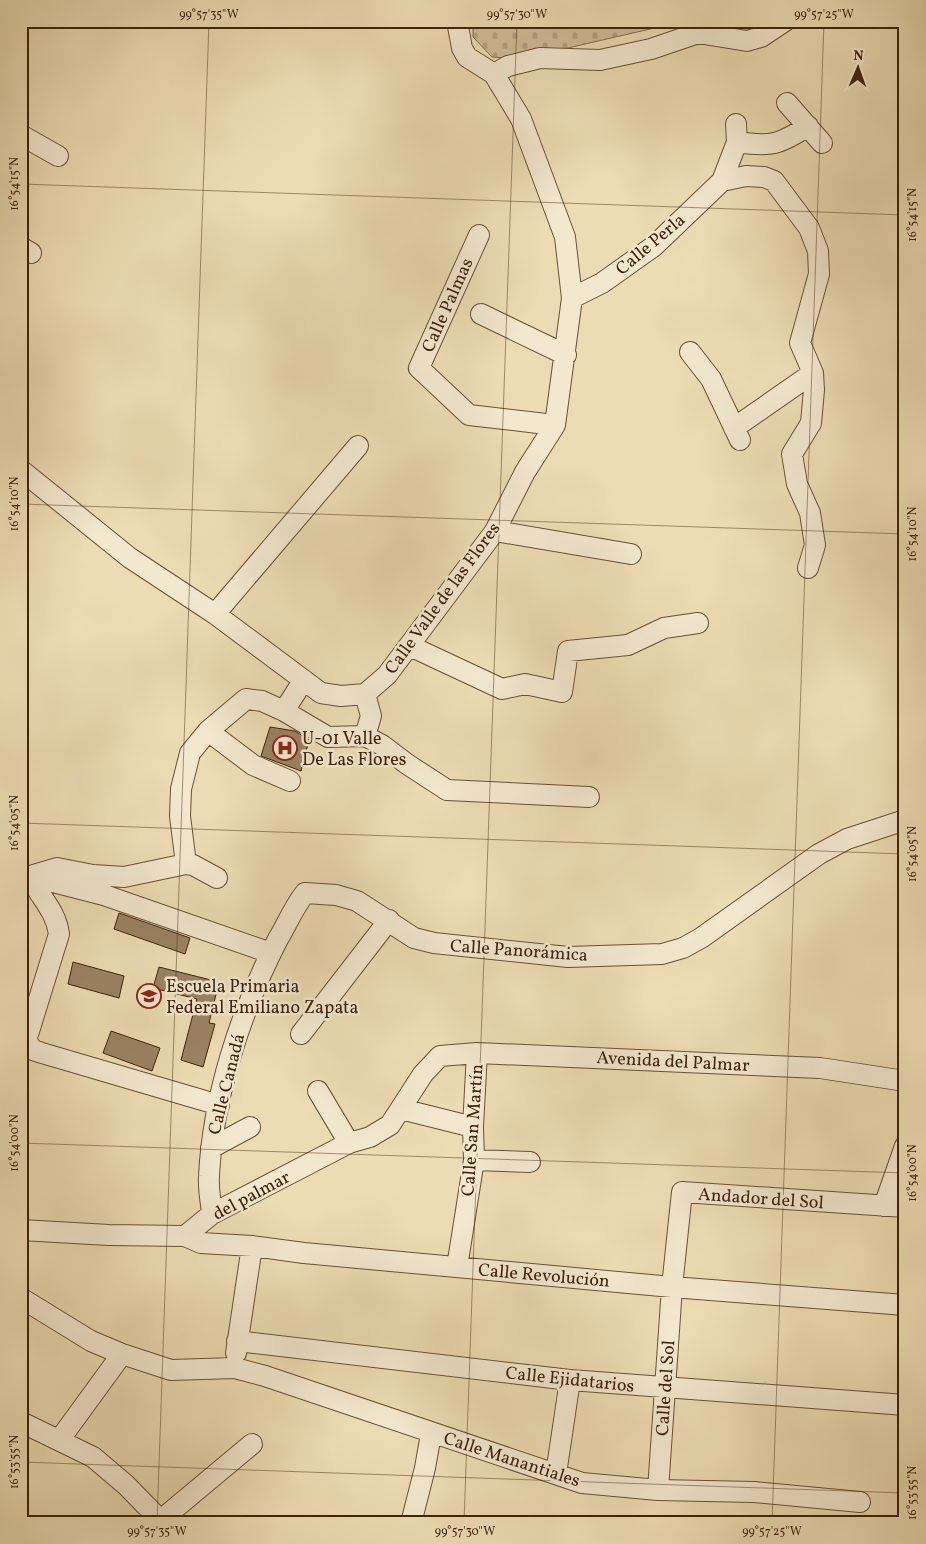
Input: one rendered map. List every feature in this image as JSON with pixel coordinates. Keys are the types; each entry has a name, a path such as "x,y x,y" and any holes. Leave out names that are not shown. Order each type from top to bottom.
{"street":[{"name":"Calle Valle de las Flores","path":"365,694 387,676 495,531 526,472 556,425 566,355 572,298 565,237 520,119 494,74 467,57 462,48 457,21"},
{"path":"494,74 508,66 540,58 600,60 651,49 698,33 747,41 761,37 785,21"},
{"path":"787,103 822,143"},
{"name":"Calle Perla","path":"572,298 602,283 654,246 722,181 736,133 759,145 782,142 808,126"},
{"path":"21,135 58,156"},
{"path":"722,181 746,176 764,177 774,181 809,228 818,251 819,274 800,343 813,373 814,390 811,422 792,454 797,484 810,513 816,545 808,568"},
{"name":"Calle Palmas","path":"479,235 419,368 469,415 556,425"},
{"path":"481,314 566,355"},
{"path":"690,352 712,379 737,434 813,373"},
{"path":"215,614 358,446"},
{"path":"21,470 130,558 215,614 321,693 341,696 365,694 372,716 365,736"},
{"path":"495,531 631,554"},
{"path":"410,646 502,689 525,684 562,692 568,651 628,645 664,628 698,623"},
{"path":"284,711 303,681"},
{"path":"186,864 180,816 181,789 190,753 208,731 246,699 262,702 284,711 328,737 365,736 382,745 447,790 589,797"},
{"path":"208,731 253,765 290,781"},
{"name":"Calle Panorámica","path":"319,894 357,901 414,938 434,943 568,957 662,954 683,948 701,938 819,854 847,839 905,820"},
{"path":"26,877 57,868 93,875 124,876 186,864 193,865 218,878"},
{"path":"26,877 104,895 271,953"},
{"path":"26,877 51,908 57,920 59,934 26,1041 33,1050 219,1105"},
{"name":"Calle Canadá","path":"212,1214 208,1179 211,1148 219,1105 244,1016 271,953 305,893 319,894"},
{"path":"301,1034 389,920"},
{"name":"Avenida del Palmar","path":"440,1056 477,1053 820,1068 905,1081"},
{"name":"Calle San Martín","path":"456,1267 474,1160 472,1126 477,1053"},
{"name":"del palmar","path":"186,1236 212,1214 349,1143 370,1137 390,1125 423,1074 440,1056"},
{"path":"318,1091 349,1143"},
{"path":"401,1109 472,1126"},
{"path":"211,1148 250,1127"},
{"path":"884,1206 905,1146"},
{"path":"474,1160 530,1162"},
{"name":"Andador del Sol","path":"672,1287 682,1192 905,1208"},
{"path":"21,1230 109,1235 186,1236"},
{"name":"Calle Revolución","path":"186,1236 201,1243 252,1246 672,1287 905,1304"},
{"path":"21,1298 91,1341 122,1354 171,1370 235,1368 237,1341 252,1246"},
{"name":"Calle del Sol","path":"658,1490 672,1287"},
{"name":"Calle Ejidatarios","path":"237,1341 570,1380 905,1405"},
{"path":"60,1440 122,1354"},
{"name":"Calle Manantiales","path":"235,1368 582,1483 658,1490 754,1492 860,1502"},
{"path":"556,1474 570,1380"},
{"path":"21,1422 92,1457 126,1485 162,1522 252,1444"},
{"path":"411,1523 425,1468 431,1434"}],"green space":[{"path":"473,21 685,21 520,59 492,57 473,37"},
{"path":"712,21 772,21 751,33"}],"building":[{"name":"U-01 Valle De Las Flores","path":"270,727 295,731 309,740 301,771 261,756"},
{"path":"119,913 190,938 185,954 114,929"},
{"path":"73,962 124,976 119,998 68,984"},
{"path":"159,967 219,982 209,1023 215,1024 203,1067 181,1060 197,999 153,988"},
{"path":"111,1031 160,1048 152,1071 103,1053"}],"place":[{"name":"U-01 Valle De Las Flores","path":"285,748"},
{"name":"Escuela Primaria Federal Emiliano Zapata","path":"149,996"}]}
